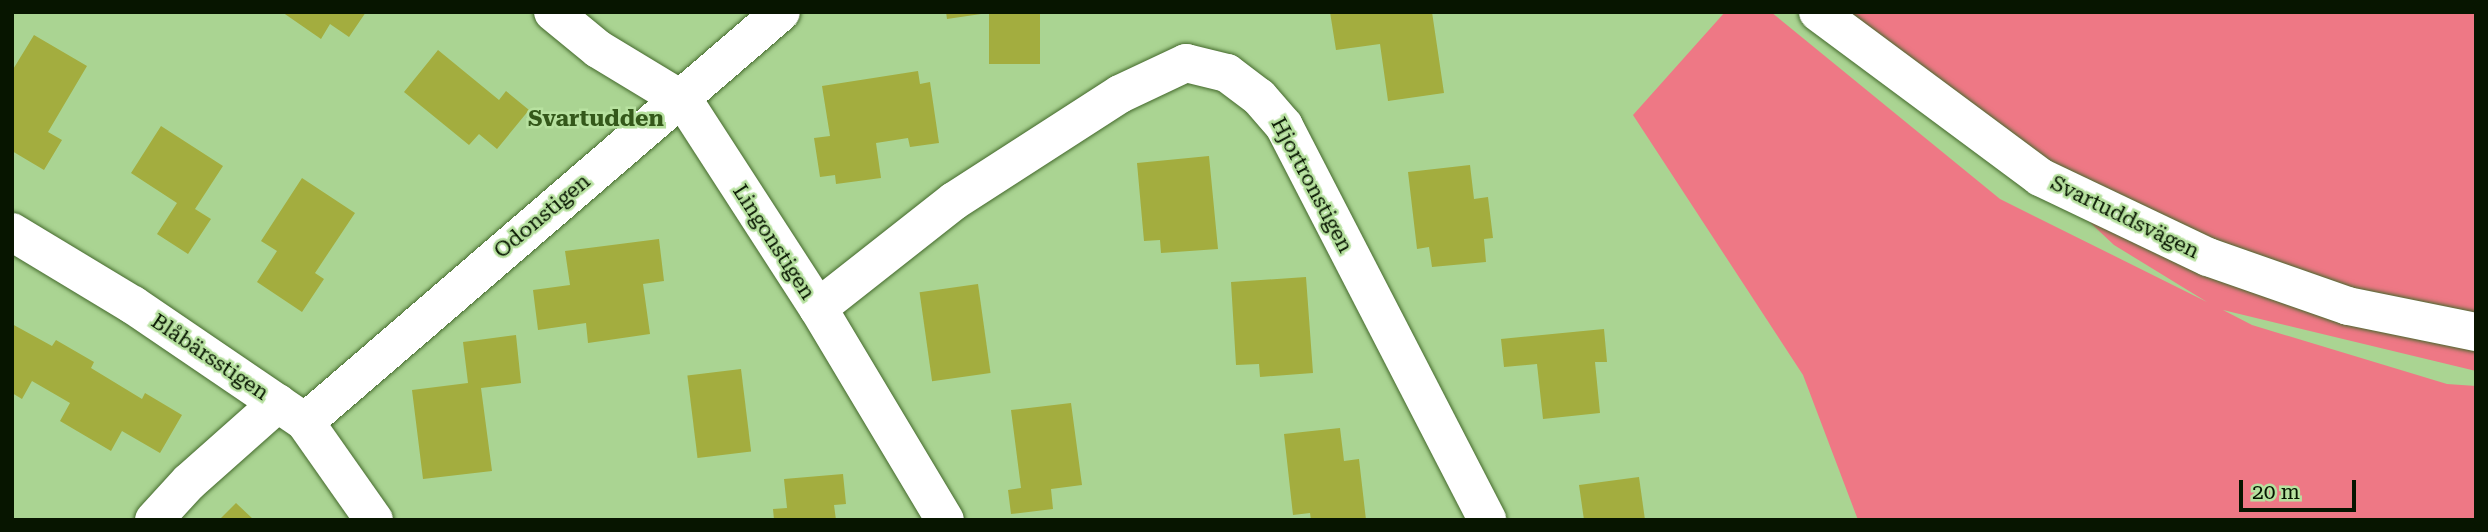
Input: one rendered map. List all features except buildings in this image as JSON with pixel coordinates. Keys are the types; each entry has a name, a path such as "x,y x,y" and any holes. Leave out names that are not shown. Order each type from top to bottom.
{"street":[{"name":"Lingonstigen","path":"553,12 598,48 684,100 818,308 945,520"},
{"name":"Odonstigen","path":"154,520 189,482 291,413 684,100 781,12"},
{"name":"Svartuddsvägen","path":"1818,12 2040,177 2208,257 2348,306 2476,332"},
{"name":"Hjortronstigen","path":"818,308 954,201 1120,94 1186,63 1227,73 1259,97 1284,126 1487,520"},
{"name":"Blåbärsstigen","path":"12,232 134,304 291,413 374,520"}],"shaded area":[{"path":"1725,12 1771,12 2000,199 2207,302 2114,245 2014,151 1819,12 2476,12 2476,371 2223,310 2252,325 2447,384 2476,386 2476,520 1858,520 1803,375 1633,115"}],"district":[{"name":"Svartudden","path":"596,119"}]}
